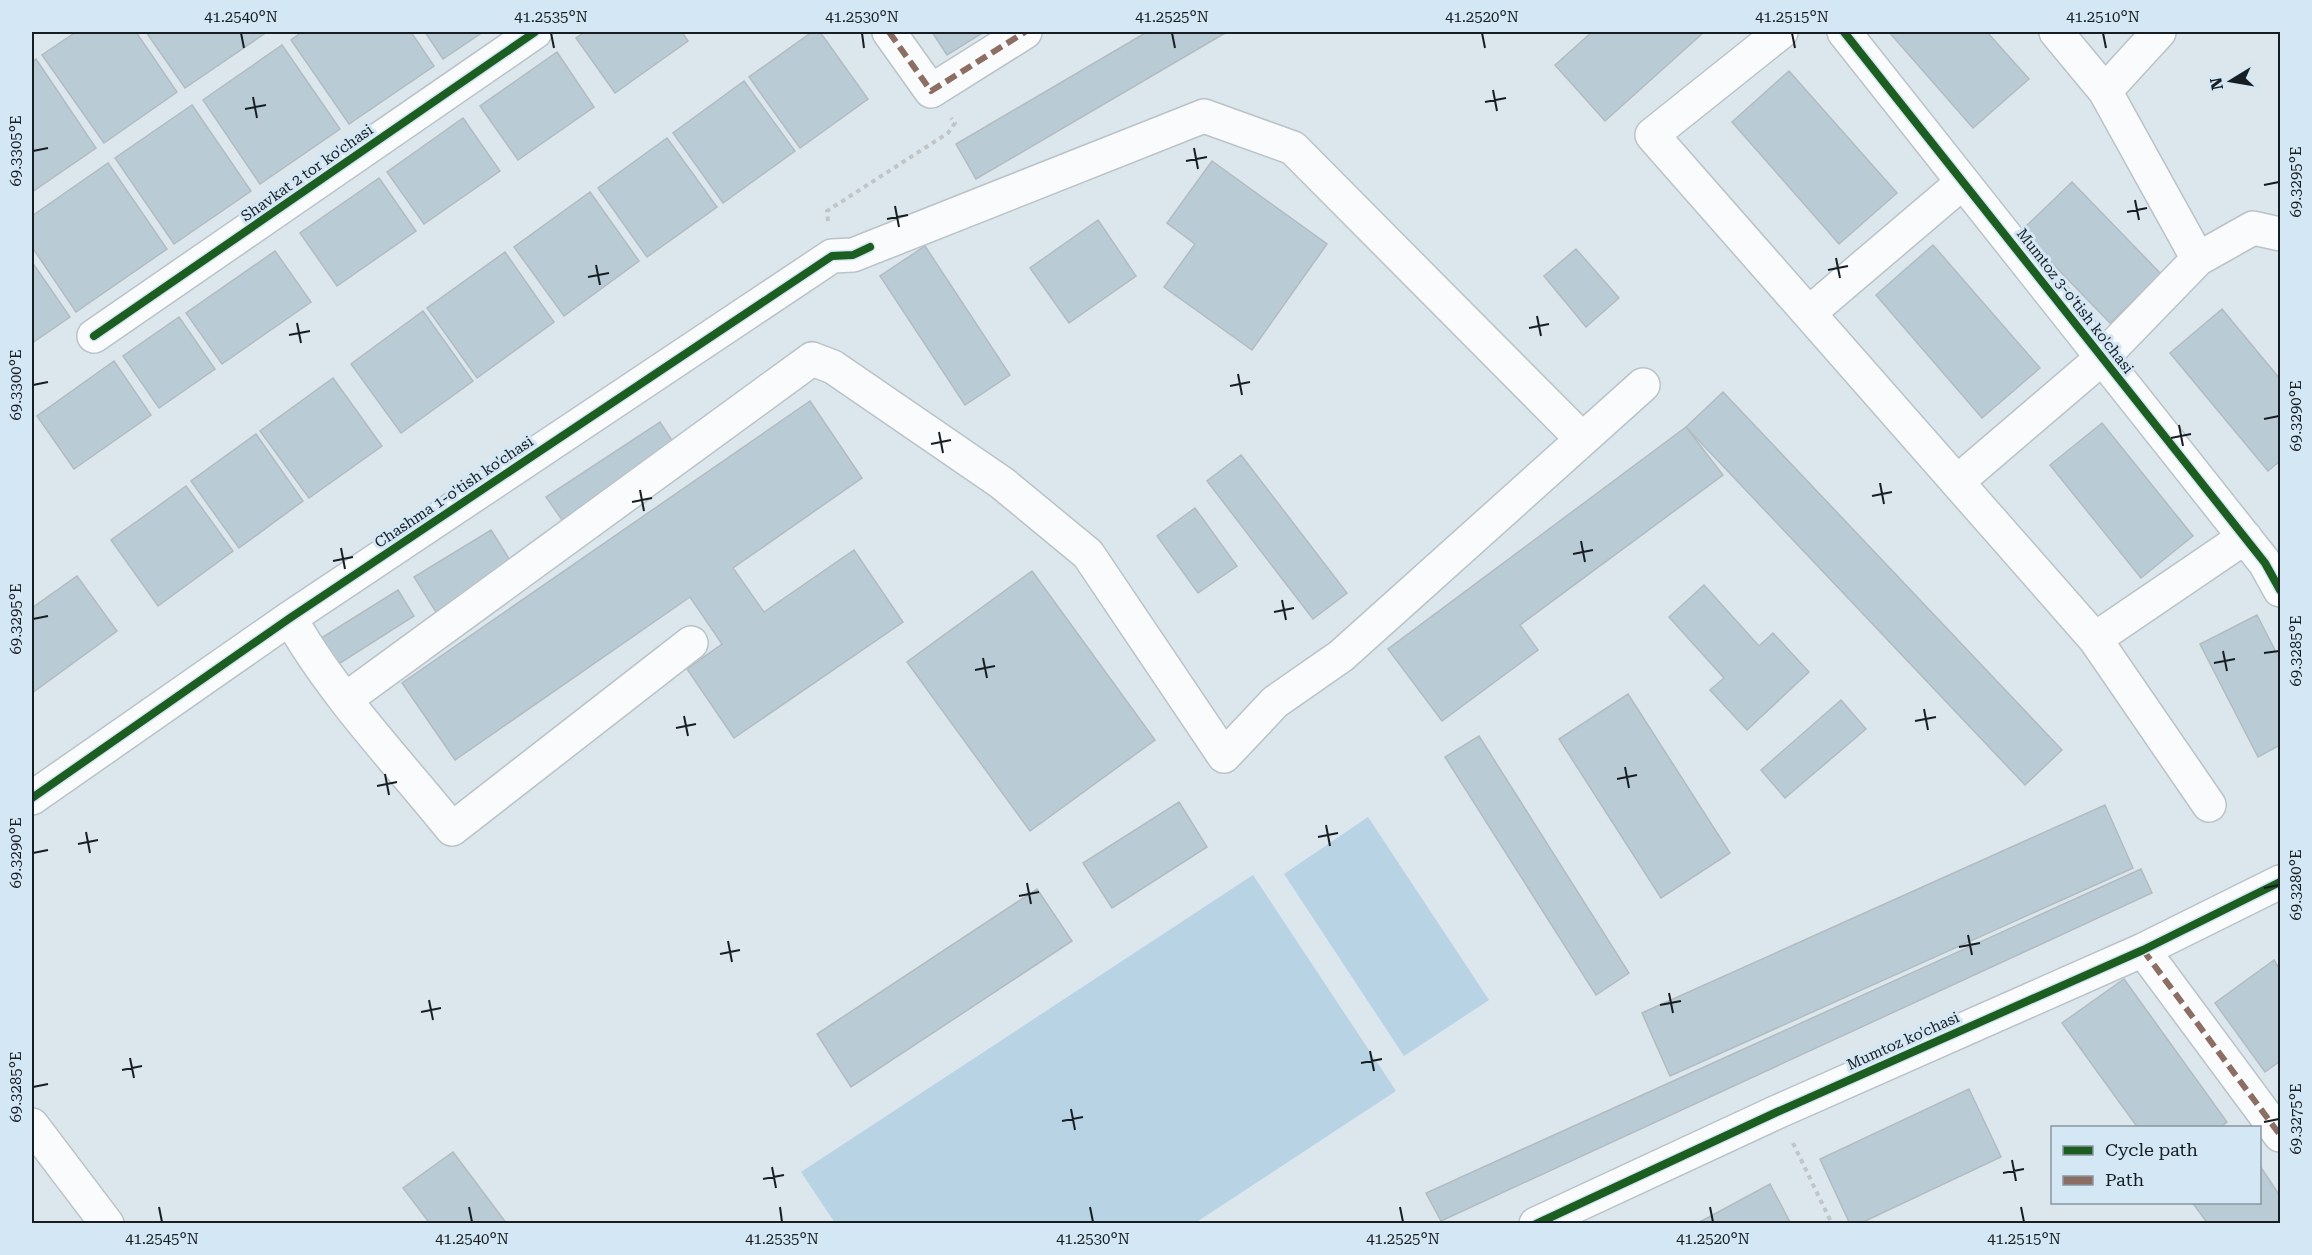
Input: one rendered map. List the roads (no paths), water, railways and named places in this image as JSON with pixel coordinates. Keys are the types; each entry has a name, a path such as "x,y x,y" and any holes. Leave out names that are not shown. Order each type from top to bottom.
{"street":[{"name":"Shavkat 2 tor ko'chasi","path":"94,336 535,32"},
{"path":"889,32 931,91 1025,32"},
{"path":"1781,32 1652,135 2095,639 2209,805"},
{"name":"Mumtoz 3-o'tish ko'chasi","path":"1844,32 2245,537 2272,558 2280,590"},
{"path":"2056,32 2105,91 2198,259"},
{"path":"2105,91 2159,32"},
{"name":"Chashma 1-o'tish ko'chasi","path":"32,798 290,618 832,256 853,255 1204,116 1293,148 1582,440"},
{"path":"1809,314 1963,182"},
{"path":"1957,482 2103,358 2198,259 2253,228 2280,234"},
{"path":"346,699 812,359 833,367 1002,483 1088,554 1224,756 1275,702 1341,656 1643,385"},
{"path":"2095,639 2245,537"},
{"path":"290,618 306,646 346,699 452,829 691,643"},
{"name":"Mumtoz ko'chasi","path":"1536,1224 1777,1112 2143,950 2280,882"},
{"path":"2143,950 2280,1135"},
{"path":"32,1125 107,1224"}]}
